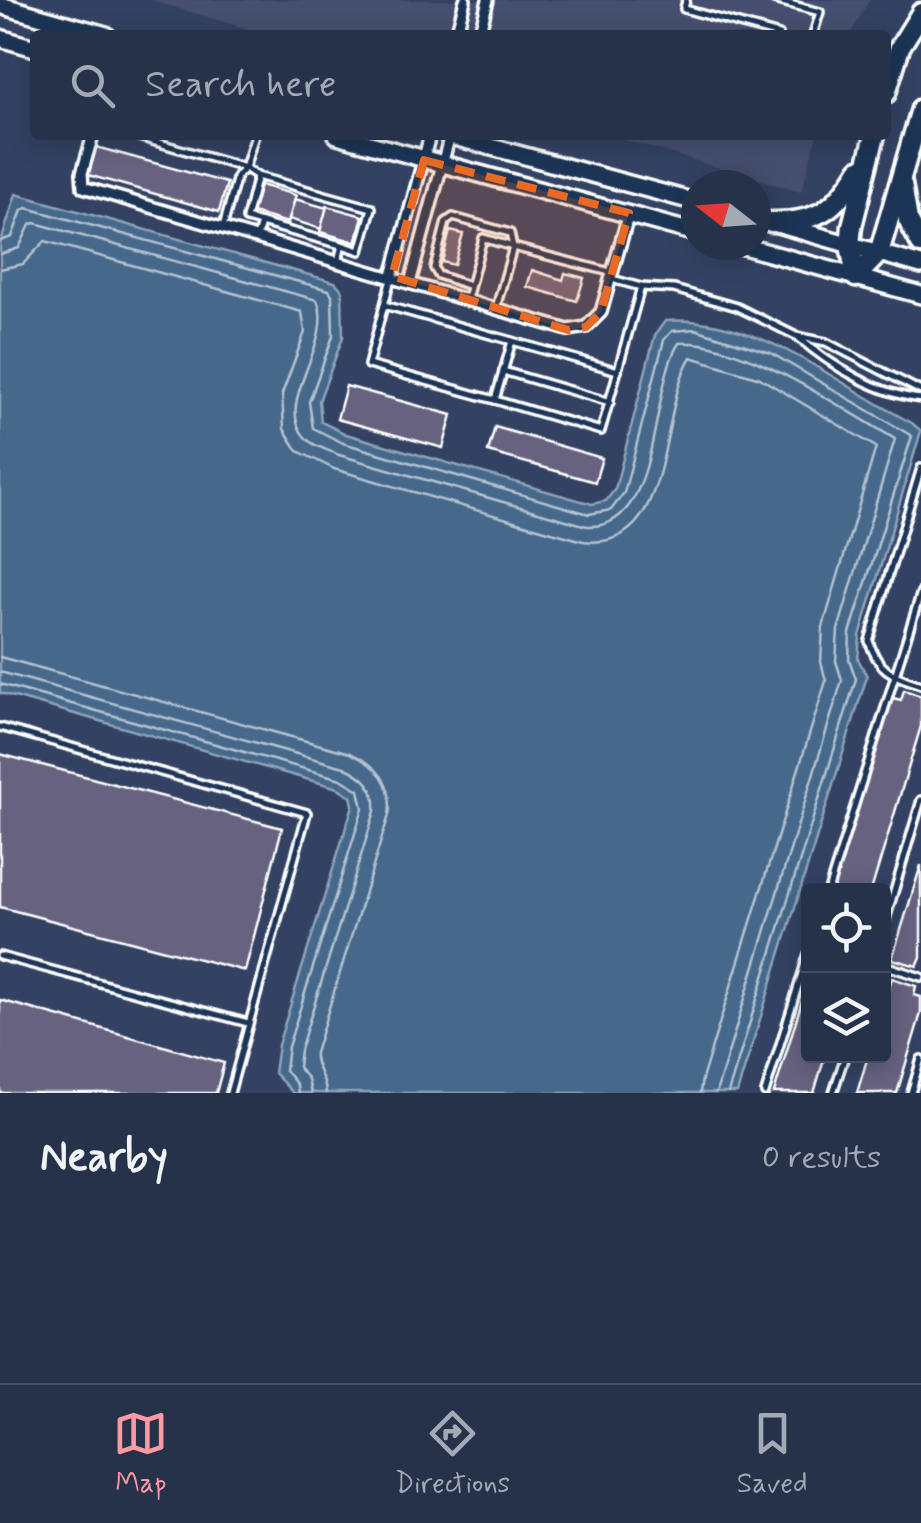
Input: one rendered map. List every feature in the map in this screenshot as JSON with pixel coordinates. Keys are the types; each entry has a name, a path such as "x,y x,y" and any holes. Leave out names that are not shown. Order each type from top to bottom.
{"highway":[{"path":"0,5 88,30"},
{"path":"891,78 900,48 921,13"},
{"path":"0,38 30,47"},
{"path":"856,277 879,253 921,108"},
{"path":"355,140 681,229"},
{"path":"467,140 681,198"},
{"path":"771,220 802,222 830,208 845,193 873,143"},
{"path":"856,277 850,245 873,143"},
{"path":"902,176 908,220 921,244"},
{"path":"771,222 921,264"},
{"path":"771,254 921,295"}],"street":[{"path":"457,30 466,0"},
{"path":"480,30 488,0"},
{"path":"92,140 82,174 84,187 568,330 586,327 602,312 629,213"},
{"path":"392,276 429,140"},
{"path":"410,283 448,140"}],"lane":[{"path":"686,0 684,8 761,30"},
{"path":"774,0 820,12 815,30"},
{"path":"149,140 372,208 360,251 246,219 257,176"},
{"path":"222,228 237,176 245,168 254,140"},
{"path":"470,286 438,275 434,268 446,222 453,217 510,233 513,247 496,308"},
{"path":"257,238 262,223"},
{"path":"467,299 484,238 641,286 674,290 737,308 796,336 826,342 921,395"},
{"path":"338,261 342,246"},
{"path":"392,276 368,365 601,432 641,286"},
{"path":"384,305 618,372"},
{"path":"796,336 818,355 875,386 921,395"},
{"path":"495,400 512,341"},
{"path":"503,371 610,402"},
{"path":"921,468 869,640 875,662 896,676 921,685"},
{"path":"830,883 921,592"},
{"path":"0,727 306,813 230,1093"},
{"path":"891,902 921,800"},
{"path":"0,956 249,1023"},
{"path":"891,967 921,977"},
{"path":"765,1093 802,973"},
{"path":"911,1093 921,1059"},
{"path":"833,1093 843,1063"}],"highlighted area":[{"path":"424,160 629,213 601,312 586,327 568,330 392,276"}],"shaded area":[{"path":"150,0 869,0 853,30 252,30"},
{"path":"625,140 816,140 801,192 771,183 771,170 727,170"}],"water":[{"path":"16,194 335,282 342,290 343,337 319,401 321,422 346,434 592,504 606,501 615,489 655,335 665,321 732,328 763,340 824,371 921,431 860,636 858,659 867,676 737,1093 293,1093 274,1073 278,1045 353,805 351,796 338,788 0,693 0,245"}],"building":[{"path":"96,147 227,183 219,212 88,175"},
{"path":"260,185 296,195 288,223 252,213"},
{"path":"295,199 327,208 321,229 289,219"},
{"path":"327,206 363,216 356,242 320,232"},
{"path":"450,231 463,234 454,265 442,262"},
{"path":"532,270 563,280 565,273 584,278 577,301 527,287"},
{"path":"346,386 452,415 443,448 337,419"},
{"path":"495,427 602,458 595,482 488,452"},
{"path":"904,690 921,696 921,726 873,883 832,883 889,697 901,700"},
{"path":"0,754 282,828 245,971 0,907"},
{"path":"921,865 921,957 917,966 892,959"},
{"path":"892,978 916,986 914,995 921,997 921,1013 897,1093 857,1093 866,1063 891,1063"},
{"path":"0,1000 224,1063 216,1093 0,1093"},
{"path":"801,1004 801,1063 823,1063 814,1093 774,1093"}]}
